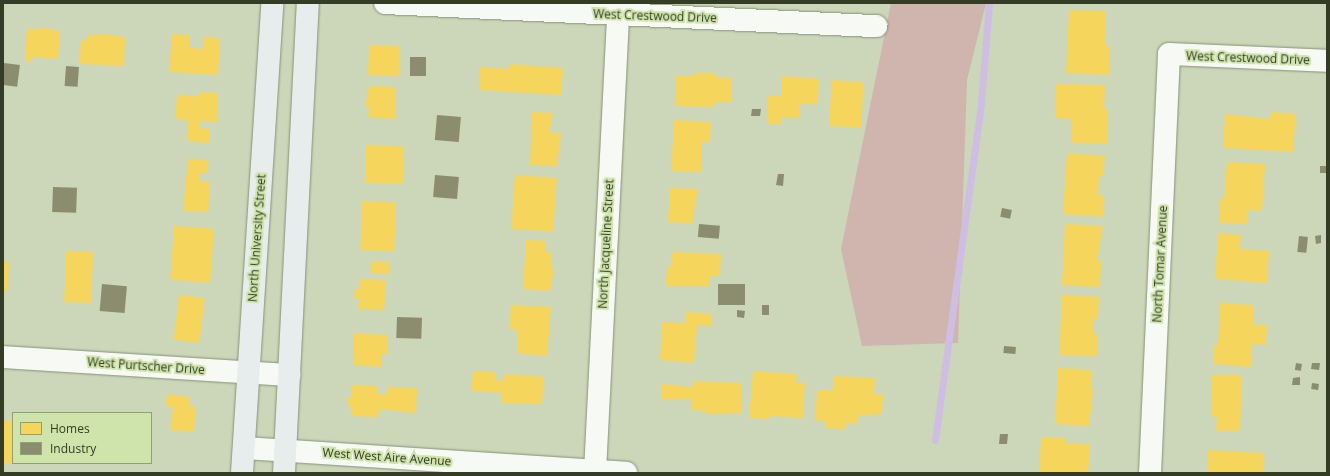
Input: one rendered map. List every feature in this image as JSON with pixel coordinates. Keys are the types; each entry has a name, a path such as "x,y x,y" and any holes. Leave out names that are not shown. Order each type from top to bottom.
{"main road":[{"name":"North University Street","path":"242,473 272,3"},
{"path":"284,473 308,3"}],"street":[{"name":"West Crestwood Drive","path":"385,3 618,15 772,11 876,26"},
{"name":"North Jacqueline Street","path":"595,472 618,15"},
{"name":"West Crestwood Drive","path":"1169,54 1327,61"},
{"name":"North Tomar Avenue","path":"1150,473 1169,54"},
{"name":"West Purtscher Drive","path":"3,357 289,375"},
{"name":"West West Aire Avenue","path":"244,448 626,473"}],"shaded area":[{"path":"891,3 986,3 967,80 958,343 862,346 841,249"}],"building: Homes":[{"path":"1069,10 1106,11 1105,46 1110,46 1109,75 1066,73"},
{"path":"39,27 60,31 58,59 32,57 32,62 25,61 27,28 39,30"},
{"path":"105,34 125,37 124,66 79,64 81,40 88,40 88,35"},
{"path":"172,34 190,35 189,48 203,49 204,37 220,38 218,75 169,72"},
{"path":"369,45 400,46 399,76 368,75"},
{"path":"510,64 563,68 561,95 479,90 480,67 510,69"},
{"path":"694,73 716,73 716,77 732,78 731,102 715,102 714,107 675,106 676,76 694,76"},
{"path":"782,76 819,79 818,104 800,104 800,118 781,117 781,124 767,124 768,96 781,96"},
{"path":"832,80 864,82 861,128 829,126"},
{"path":"1056,84 1105,85 1104,108 1108,108 1107,144 1071,143 1072,119 1055,118"},
{"path":"369,86 396,87 395,119 368,117 369,107 365,107"},
{"path":"199,92 218,93 217,122 200,121 199,128 210,129 209,143 187,141 188,120 175,119 177,95 199,96"},
{"path":"532,112 553,113 549,133 561,133 557,166 530,165"},
{"path":"1271,112 1296,114 1293,152 1223,148 1225,114 1270,119"},
{"path":"674,120 711,122 710,142 702,142 701,172 671,171"},
{"path":"366,145 404,146 403,184 365,183"},
{"path":"1067,153 1105,156 1103,176 1099,176 1098,195 1104,195 1103,217 1063,214"},
{"path":"188,159 208,160 207,173 200,173 200,181 210,182 208,212 183,211"},
{"path":"1227,162 1265,164 1262,211 1247,210 1247,224 1219,223 1220,199 1224,199"},
{"path":"515,175 557,178 553,232 511,229"},
{"path":"670,188 698,189 692,224 668,222"},
{"path":"362,201 396,202 394,251 360,250"},
{"path":"1065,224 1103,226 1097,261 1101,261 1100,287 1062,285"},
{"path":"174,226 214,229 210,283 170,280"},
{"path":"1218,233 1241,235 1240,249 1269,251 1267,283 1215,279"},
{"path":"526,240 546,241 546,252 552,253 551,268 554,268 550,291 523,289"},
{"path":"66,251 93,252 91,303 64,302"},
{"path":"671,252 721,254 720,276 709,276 709,286 666,286 667,266 671,266"},
{"path":"3,261 9,262 8,291 3,291"},
{"path":"371,261 390,262 389,274 370,273"},
{"path":"359,279 386,280 384,310 358,309 359,298 354,298 355,289 359,289"},
{"path":"179,295 205,298 199,343 174,340"},
{"path":"1062,295 1099,297 1098,319 1094,319 1093,334 1098,334 1097,356 1059,355"},
{"path":"1220,303 1254,305 1253,325 1267,325 1266,345 1252,344 1251,367 1213,364 1214,346 1218,346"},
{"path":"511,305 551,307 547,356 517,353 518,330 509,329"},
{"path":"686,312 711,314 711,326 697,325 694,363 660,360 662,322 685,323"},
{"path":"354,333 388,335 387,354 381,354 381,367 354,365"},
{"path":"1058,368 1092,370 1091,392 1093,392 1089,426 1055,424"},
{"path":"473,371 495,372 495,380 503,381 503,374 544,377 542,404 501,403 502,393 471,391"},
{"path":"753,371 797,374 796,383 805,383 803,418 770,416 770,419 749,418"},
{"path":"1212,375 1242,375 1240,431 1216,431 1217,417 1211,416"},
{"path":"833,376 875,378 874,394 883,394 882,414 858,416 858,424 846,423 845,429 825,428 825,421 815,421 817,390 833,390"},
{"path":"693,381 742,383 741,413 705,414 706,411 691,410 691,399 661,400 662,384 693,387"},
{"path":"352,385 378,386 378,394 387,394 387,387 417,388 416,413 379,409 378,417 351,416 351,406 347,406 347,397 351,397"},
{"path":"167,394 190,397 189,406 196,406 194,432 170,430 173,407 166,406"},
{"path":"3,420 12,421 11,464 3,463"},
{"path":"1041,437 1066,438 1066,443 1090,444 1088,473 1039,473"},
{"path":"1208,450 1264,453 1263,473 1207,473"}],"building: Industry":[{"path":"410,57 426,57 426,76 410,76"},
{"path":"4,63 20,65 17,87 3,85"},
{"path":"66,66 79,67 78,87 65,86"},
{"path":"752,109 761,109 760,116 751,116"},
{"path":"437,115 461,117 459,142 435,140"},
{"path":"1320,166 1327,166 1327,173 1320,173"},
{"path":"778,174 784,174 783,186 776,185"},
{"path":"435,175 459,177 457,199 433,197"},
{"path":"53,187 77,188 76,213 52,212"},
{"path":"1002,208 1012,210 1010,219 1000,217"},
{"path":"699,224 720,226 719,239 698,237"},
{"path":"1321,235 1321,243 1316,244 1315,236"},
{"path":"1299,236 1308,237 1306,253 1297,252"},
{"path":"102,284 127,286 125,313 100,311"},
{"path":"718,284 745,284 745,305 718,305"},
{"path":"762,305 769,305 769,315 762,315"},
{"path":"737,310 745,311 744,318 737,317"},
{"path":"397,317 422,318 421,339 396,338"},
{"path":"1004,346 1016,347 1015,354 1003,353"},
{"path":"1296,363 1302,364 1301,371 1295,370"},
{"path":"1312,363 1320,363 1319,370 1311,369"},
{"path":"1300,377 1300,385 1292,385 1293,378"},
{"path":"1312,383 1319,384 1318,390 1311,389"},
{"path":"1000,434 1008,434 1007,444 999,444"}],"waterway":[{"path":"935,440 981,103 989,3"}]}
